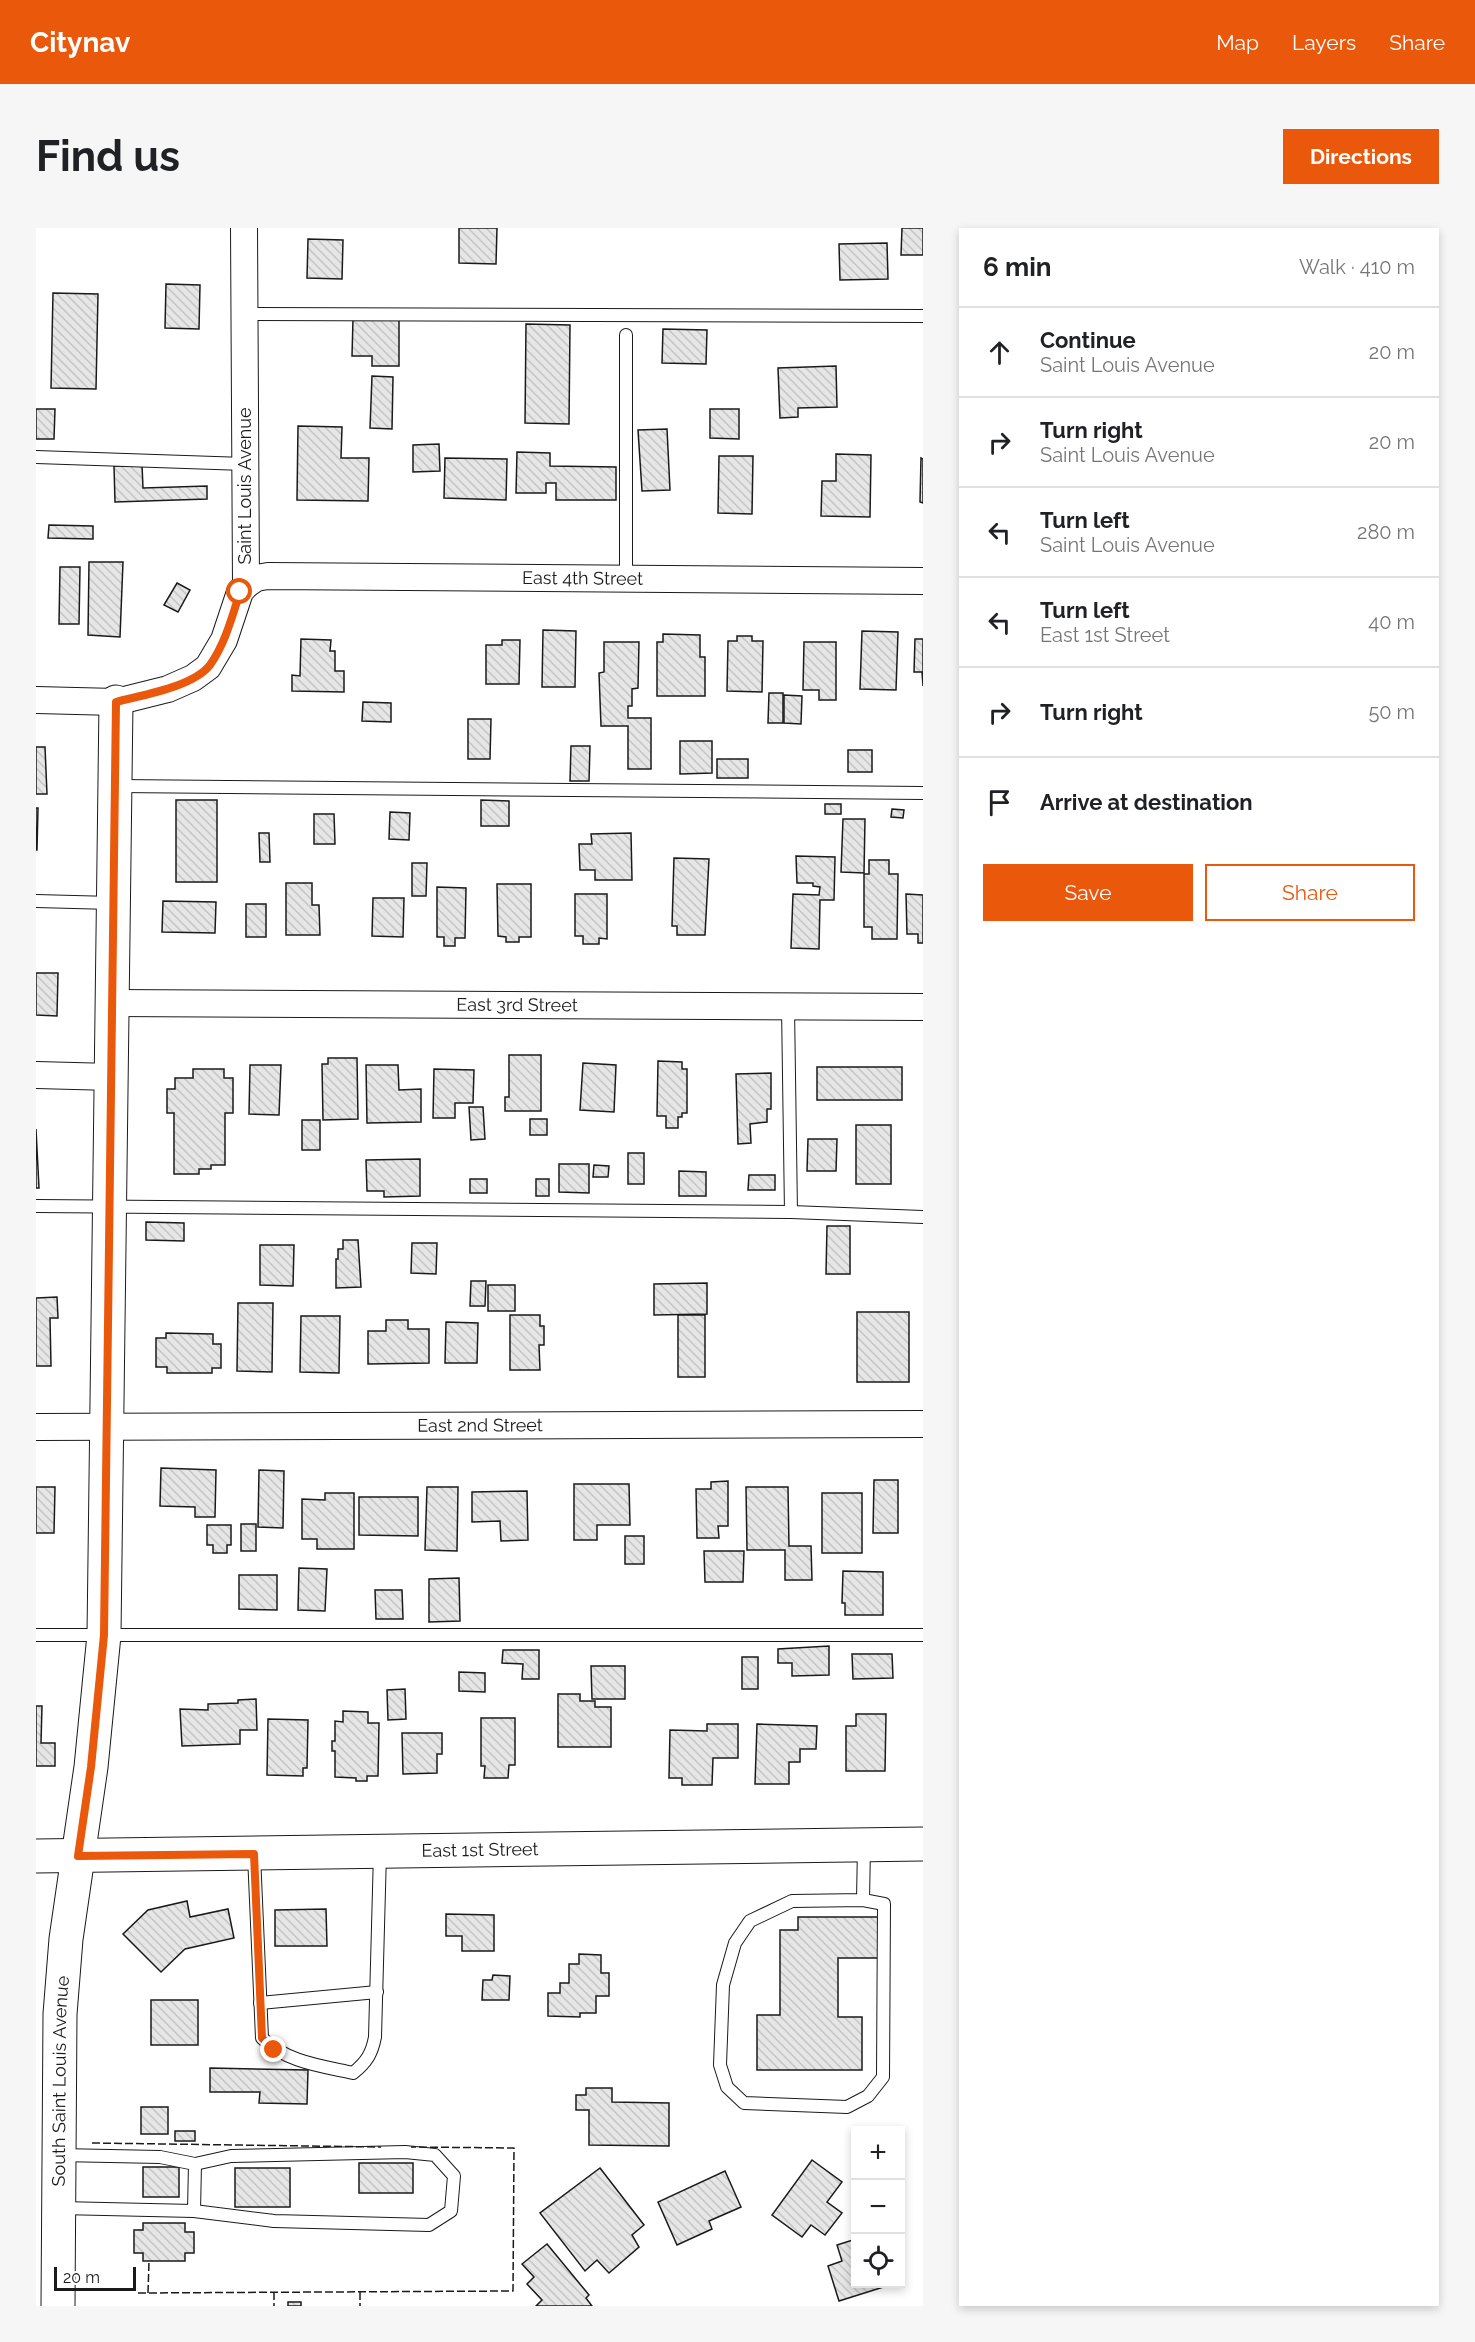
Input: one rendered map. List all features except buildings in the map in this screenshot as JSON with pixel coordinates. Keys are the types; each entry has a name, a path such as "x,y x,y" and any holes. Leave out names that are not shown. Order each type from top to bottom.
{"street":[{"name":"Saint Louis Avenue","path":"116,702 168,688 193,678 208,667 224,640 240,592 246,585 244,228"},
{"name":"East 4th Street","path":"246,585 256,578 268,576 923,581"},
{"path":"36,700 116,702 104,1635 91,1767 78,1856"},
{"name":"East 3rd Street","path":"112,1003 923,1007"},
{"path":"36,1075 112,1077"},
{"name":"East 2nd Street","path":"36,1427 923,1424"},
{"name":"East 1st Street","path":"36,1856 923,1844"},
{"name":"South Saint Louis Avenue","path":"58,2306 60,2014 66,1939 78,1856"}],"lane":[{"path":"244,314 923,316"},
{"path":"626,579 627,335"},
{"path":"36,457 245,464"},
{"path":"115,786 923,793"},
{"path":"36,901 113,903"},
{"path":"788,1007 791,1212"},
{"path":"36,1206 791,1212 923,1217"},
{"path":"36,1635 923,1635"},
{"path":"863,1900 864,1845"},
{"path":"254,1854 262,2038 274,2050 308,2064 353,2073 365,2064 372,2052 375,2037 380,1852"},
{"path":"863,1900 884,1904 883,2077 868,2096 847,2107 744,2103 727,2087 720,2065 723,1985 735,1943 750,1921 792,1901 863,1900"},
{"path":"260,2003 377,1992"},
{"path":"58,2207 194,2211 274,2221 429,2225 451,2211 454,2176 435,2155 405,2152 231,2156 195,2164 160,2157 59,2155"},
{"path":"194,2211 195,2164"}],"fence":[{"path":"92,2143 381,2147"},
{"path":"138,2293 513,2291 514,2148 411,2147"},
{"path":"148,2293 149,2261"},
{"path":"274,2292 274,2306"},
{"path":"360,2292 360,2306"}],"route":[{"path":"240,592 224,640 208,667 193,678 168,688 116,702 104,1635 91,1767 78,1856 254,1854 262,2038 274,2050"}]}
